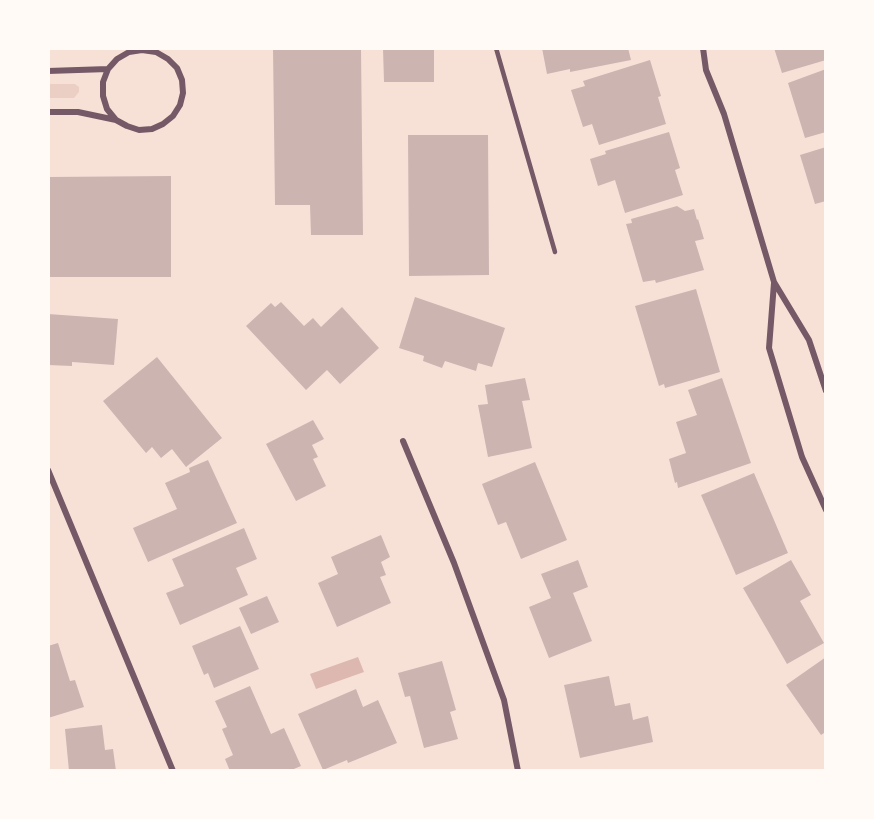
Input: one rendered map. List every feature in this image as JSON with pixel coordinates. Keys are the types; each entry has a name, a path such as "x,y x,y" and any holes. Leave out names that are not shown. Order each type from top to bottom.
{"street":[{"path":"703,48 706,70 724,114 774,282 810,340 826,391"},
{"path":"48,112 78,112 116,120 139,130 152,129 173,116 180,105 183,93 182,80 177,68 168,59 156,52 142,50 129,52 117,59 108,69 103,82 103,96 107,109 116,120"},
{"path":"48,71 108,69"},
{"path":"774,282 769,348 802,457 826,510"},
{"path":"403,441 454,563 504,700 518,771"},
{"path":"48,470 173,771"}],"lane":[{"path":"496,48 555,252"}],"shaded area":[{"path":"48,84 75,84 79,87 79,92 74,98 48,98"},
{"path":"358,657 364,672 316,689 310,674"}],"building":[{"path":"273,48 361,48 363,235 311,235 310,205 275,205"},
{"path":"383,48 434,48 434,82 384,82"},
{"path":"542,48 628,48 631,60 570,72 570,69 547,74"},
{"path":"774,48 826,48 826,60 782,73"},
{"path":"650,60 661,96 658,97 666,124 599,145 592,124 583,127 571,90 585,86 583,81"},
{"path":"826,69 826,132 805,138 788,83"},
{"path":"669,132 680,168 675,170 683,195 625,213 615,180 598,186 590,159 606,154 605,151"},
{"path":"408,135 488,135 489,275 409,276"},
{"path":"826,147 826,201 815,204 800,155"},
{"path":"171,176 171,277 48,277 48,177"},
{"path":"677,206 685,211 694,209 704,239 695,241 704,270 656,283 655,280 643,282 626,224 632,223 631,219"},
{"path":"696,289 720,372 665,388 664,384 659,386 635,306"},
{"path":"415,297 505,328 492,367 478,363 476,371 445,361 442,368 423,361 424,356 399,348"},
{"path":"281,302 304,326 313,318 321,327 342,307 379,348 340,384 327,370 306,390 246,326 271,303 275,307"},
{"path":"48,314 118,319 114,365 72,362 72,366 48,365"},
{"path":"157,357 222,438 186,467 172,449 161,458 152,447 146,453 103,401"},
{"path":"525,378 530,400 522,401 532,448 488,457 478,405 488,404 485,385"},
{"path":"722,378 751,463 678,488 669,459 686,453 676,422 697,415 688,390"},
{"path":"313,420 324,439 312,445 318,457 313,459 326,486 296,501 266,444"},
{"path":"208,460 237,523 148,562 133,528 177,509 165,483 190,472 189,468"},
{"path":"535,462 567,540 521,559 506,522 498,525 482,484"},
{"path":"754,473 788,553 736,575 701,495"},
{"path":"244,528 257,559 236,568 248,595 180,625 166,593 184,586 172,559"},
{"path":"381,535 390,557 381,562 386,575 380,577 391,603 337,627 318,583 338,574 331,557"},
{"path":"578,560 588,587 573,593 592,641 549,658 529,607 551,598 541,574"},
{"path":"791,560 811,595 800,601 824,643 787,664 743,588"},
{"path":"267,596 279,622 251,634 239,608"},
{"path":"240,626 259,669 214,688 208,673 204,675 192,646"},
{"path":"58,643 70,681 75,680 84,707 48,718 48,646"},
{"path":"826,657 826,734 821,735 786,685"},
{"path":"442,661 456,710 450,712 458,739 424,748 410,696 405,697 398,673"},
{"path":"609,676 615,706 630,703 633,720 648,716 653,742 580,758 564,685"},
{"path":"250,686 271,734 284,728 301,766 289,771 230,771 225,759 233,755 222,729 227,727 215,701"},
{"path":"356,689 363,707 378,700 397,743 348,763 347,760 323,770 298,714"},
{"path":"102,725 105,750 113,749 116,771 69,771 65,729"}]}
